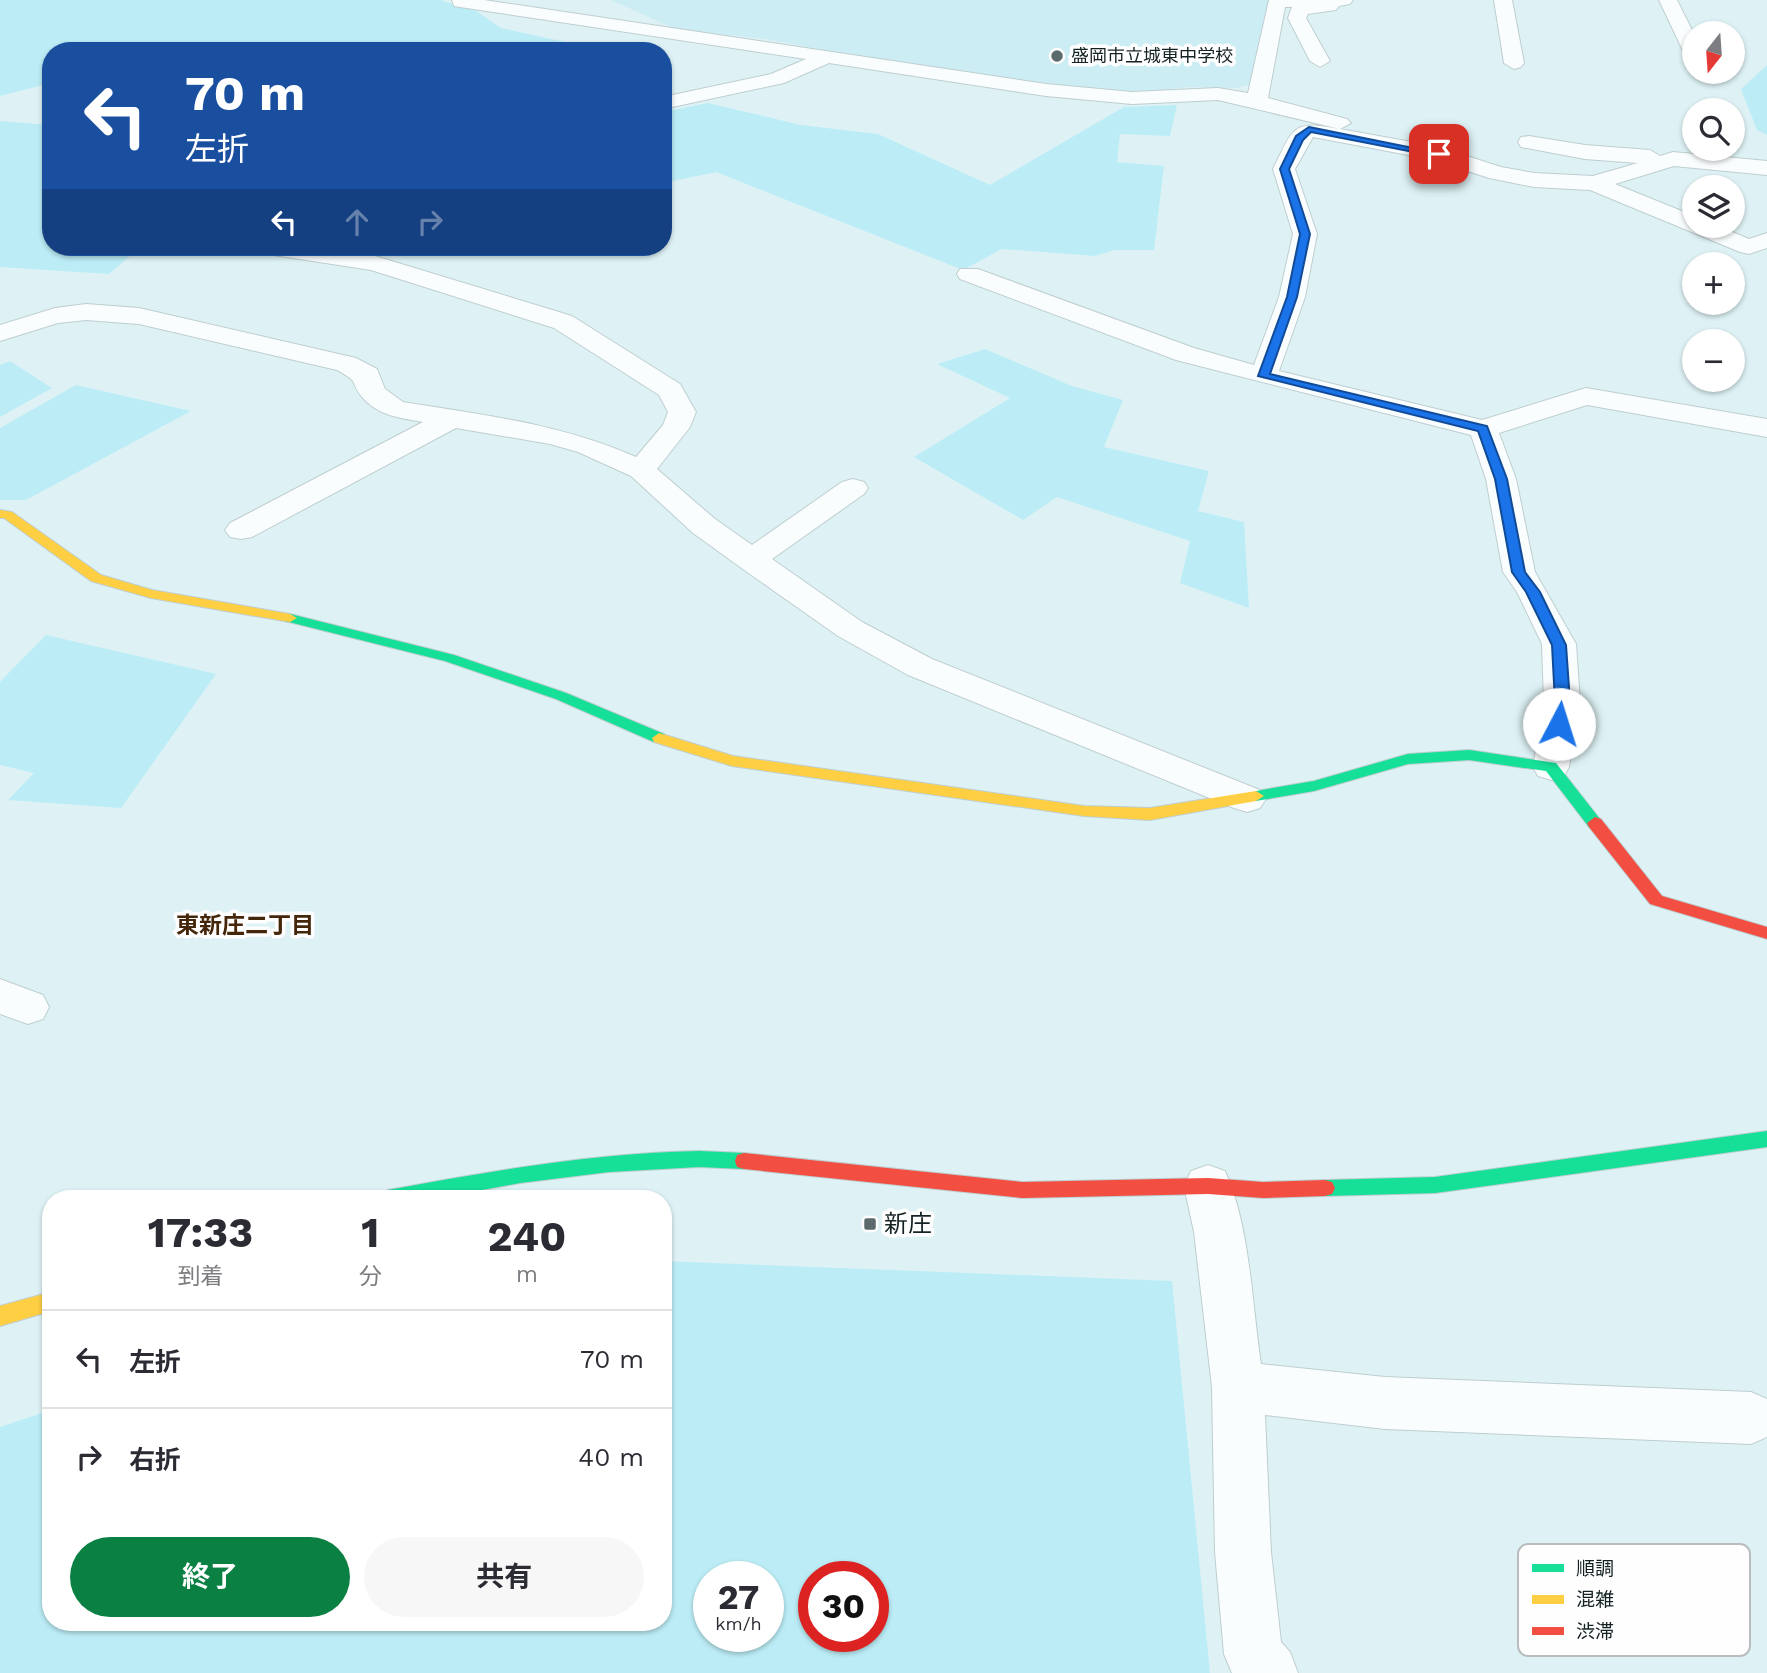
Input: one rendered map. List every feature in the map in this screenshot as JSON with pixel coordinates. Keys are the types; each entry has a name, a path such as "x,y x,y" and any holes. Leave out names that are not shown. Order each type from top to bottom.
{"street":[{"path":"1320,61 1297,18 1300,9 1330,7 1332,0"},
{"path":"1257,101 1277,2 1344,0"},
{"path":"1503,0 1514,64"},
{"path":"1668,0 1682,28"},
{"path":"460,2 1046,90 1132,98 1189,93 1257,101 1416,143 1439,154"},
{"path":"672,101 777,79 828,56"},
{"path":"1264,376 1292,297 1305,234 1284,169 1299,138 1309,130 1439,154 1522,177 1594,183 1682,219"},
{"path":"1529,142 1586,152 1767,168"},
{"path":"1594,183 1673,159"},
{"path":"1727,238 1749,247 1767,240"},
{"path":"328,256 375,263 563,322 670,390 681,412 676,427 641,470"},
{"path":"969,274 1185,354 1483,429 1586,396 1767,428"},
{"path":"0,333 55,316 86,312 139,316 346,364 367,375 373,393 396,409 553,436 589,446 641,470 704,526 751,560 850,629 920,667 1247,799"},
{"path":"241,530 449,420"},
{"path":"1483,429 1501,479 1519,572 1533,592 1559,645 1562,702 1551,767"},
{"path":"751,560 853,488"},
{"path":"0,514 8,515 96,578 151,594 305,620 449,658 561,696 675,745 732,761 1084,811 1150,814 1314,786 1408,759 1469,755 1551,767 1656,901 1767,933"},
{"path":"437,1190 545,1170 697,1157 817,1166 1022,1191 1208,1186 1263,1190 1435,1185 1767,1139"},
{"path":"1208,1186 1218,1232 1238,1387 1243,1552 1253,1654 1269,1673"},
{"path":"0,1316 42,1304"},
{"path":"1238,1387 1385,1402 1751,1418"}],"shaded area":[{"path":"0,0 440,0 476,11 501,28 565,42 42,42 42,85 0,96"},
{"name":"盛岡市立城東中学校","path":"611,0 1268,0 1249,85 1236,88 1189,87 1139,92 954,74 765,39 675,29"},
{"path":"1767,65 1767,135 1757,130 1741,89"},
{"path":"708,103 801,125 878,134 990,185 1124,107 1177,105 1170,136 1120,134 1117,162 1164,166 1154,250 1114,250 1095,256 1002,249 963,270 716,172 672,181 672,110"},
{"path":"0,121 42,124 42,256 130,256 109,274 0,267"},
{"path":"985,349 1072,386 1123,400 1104,447 1209,471 1198,511 1244,522 1249,608 1180,583 1190,541 1057,497 1023,520 914,457 1010,398 937,364"},
{"path":"10,361 52,388 0,417 0,365"},
{"path":"76,385 191,411 26,500 0,500 0,428"},
{"path":"46,635 216,674 121,808 8,800 34,773 0,765 0,682"},
{"path":"672,1261 1172,1281 1210,1673 0,1673 0,1427 42,1413 42,1631 672,1631"}],"traffic: fast":[{"path":"290,618 449,658 561,696 659,738"},
{"path":"1256,796 1314,786 1408,759 1469,755 1551,767 1595,823"},
{"path":"1325,1188 1435,1185 1767,1139"},
{"path":"438,1190 609,1163 699,1159 744,1161"}],"traffic: slow":[{"path":"0,514 8,515 96,578 151,594 290,618"},
{"path":"659,738 732,761 1084,811 1150,814 1256,796"},
{"path":"0,1316 42,1304"}],"traffic: jam":[{"path":"1595,823 1656,900 1767,933"},
{"path":"744,1161 1022,1190 1208,1186 1263,1190 1325,1188"}],"place":[{"name":"盛岡市立城東中学校","path":"1057,56"},
{"name":"新庄","path":"870,1224"}],"district":[{"name":"東新庄二丁目","path":"245,925"}],"route":[{"path":"1439,154 1309,130 1299,138 1284,169 1305,234 1292,297 1264,376 1483,429 1501,479 1519,572 1533,592 1559,645 1562,702 1559,724"}]}
